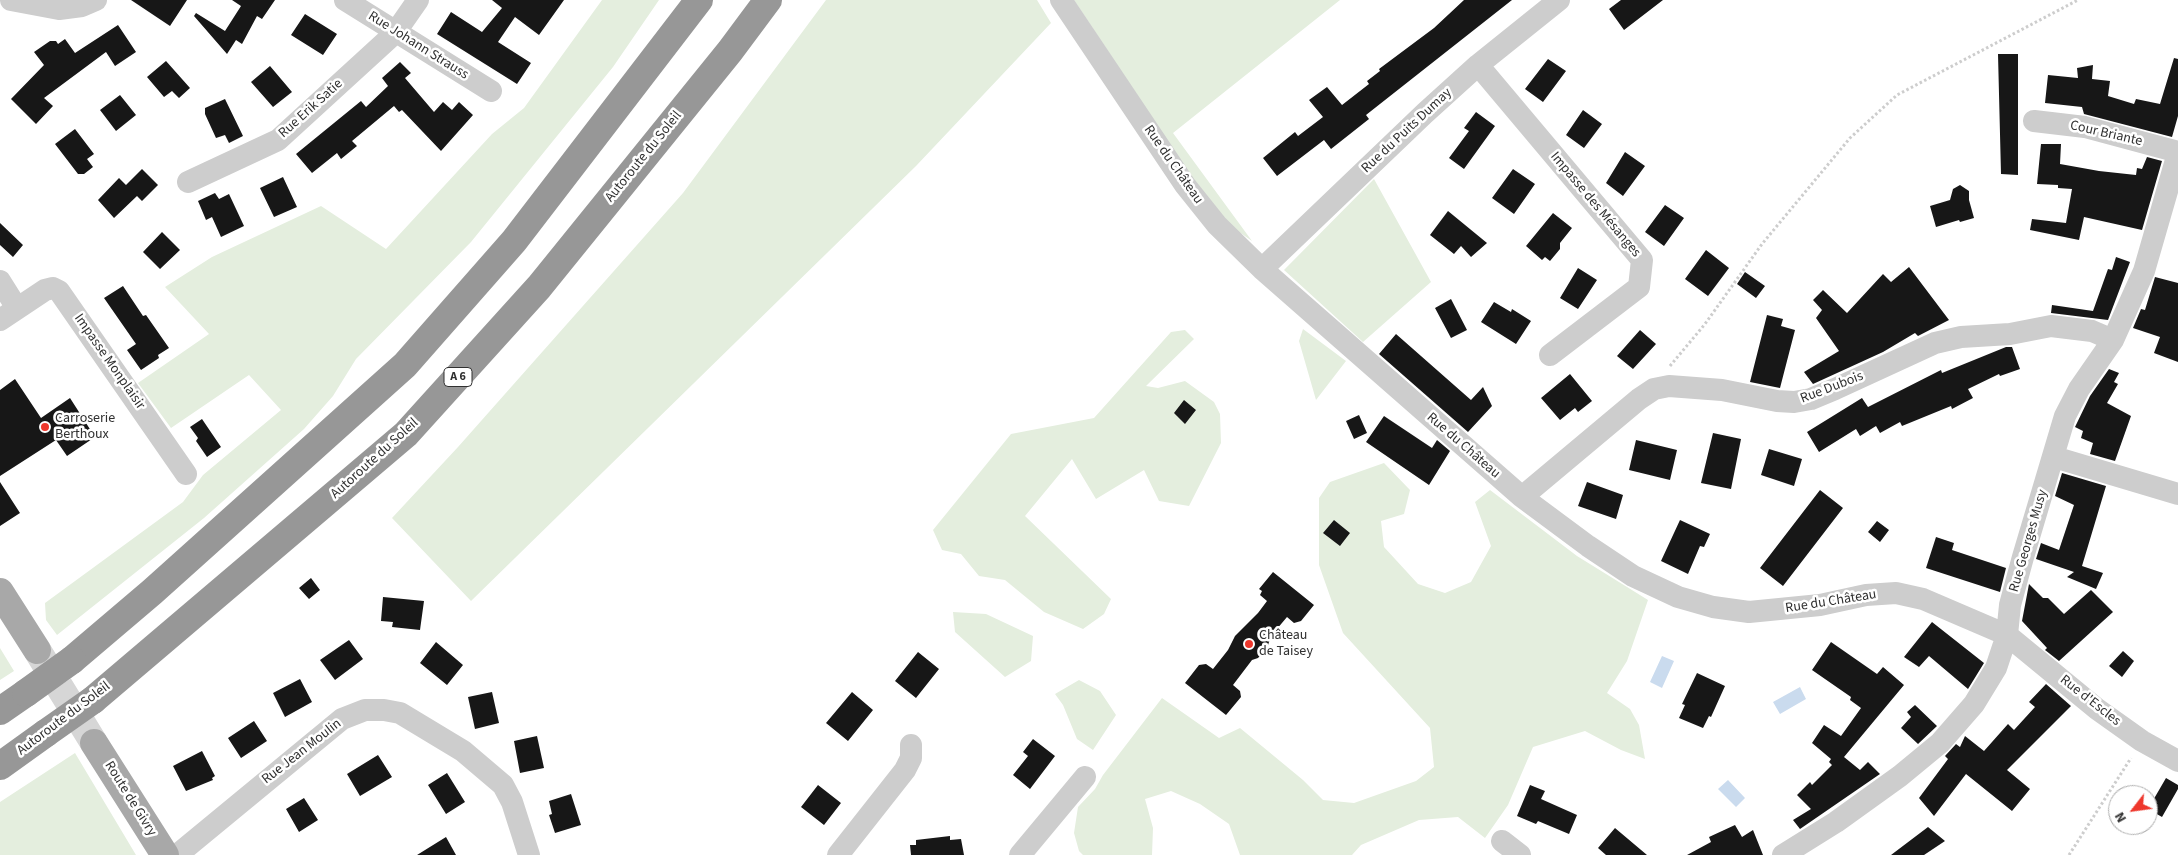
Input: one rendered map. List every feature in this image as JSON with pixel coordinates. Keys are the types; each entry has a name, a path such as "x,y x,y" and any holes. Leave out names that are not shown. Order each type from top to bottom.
{"highway":[{"path":"0,711 72,660 152,592 404,365 514,242 699,0"},
{"name":"Autoroute du Soleil","path":"0,766 93,700 406,434 539,288 730,51 768,0"}],"main road":[{"path":"0,592 37,650"},
{"name":"Route de Givry","path":"94,743 165,855"}],"street":[{"path":"11,0 59,9 82,6 96,0"},
{"name":"Rue Johann Strauss","path":"345,0 395,33 491,91"},
{"name":"Rue Erik Satie","path":"188,182 278,140 395,33 418,0"},
{"name":"Rue du Château","path":"1061,0 1185,185 1217,225 1262,269 1522,497 1588,546 1633,576 1678,597 1713,606 1750,612 1786,610 1820,606 1866,595 1896,593 1923,599 2007,635"},
{"name":"Rue du Puits Dumay","path":"1262,269 1424,113 1559,0"},
{"name":"Impasse des Mésanges","path":"1478,66 1642,260 1639,287 1550,355"},
{"name":"Cour Briante","path":"2034,122 2085,127 2178,152"},
{"name":"Rue Georges Musy","path":"1783,855 1836,822 1900,776 1940,743 1974,704 1996,668 2007,635 2010,605 2065,416 2079,389 2113,340 2144,271 2178,152"},
{"name":"Impasse Monplaisir","path":"0,281 9,314 45,290 52,288 59,291 186,474"},
{"name":"Rue Dubois","path":"1522,497 1639,398 1654,389 1669,386 1722,390 1776,401 1794,402 1810,399 1835,389 1935,343 1961,337 2010,334 2051,326 2092,331 2113,340"},
{"path":"2054,457 2178,494"},
{"name":"Rue d'Escles","path":"2007,635 2142,741 2178,761"},
{"name":"Rue Jean Moulin","path":"177,855 342,719 365,710 384,710 400,713 463,751 502,784 512,802 529,855"},
{"path":"838,855 905,770 910,758 911,745"},
{"path":"1020,855 1085,777"},
{"path":"1502,841 1520,855"}],"path":[{"path":"1654,389 1661,376 1705,324 1768,237 1850,138 1898,95 2078,0"},
{"path":"2069,855 2142,741"}],"green space":[{"path":"602,0 659,0 613,67 471,242 356,359 333,396 304,429 204,518 57,635 46,620 45,603 183,502 203,475 281,410 249,375 171,428 138,383 209,334 165,287 212,257 321,206 386,249 492,134 524,108"},
{"path":"826,0 1037,0 1051,23 916,166 471,601 392,518 458,447 683,193"},
{"path":"1074,0 1340,0 1173,133 1252,241 1232,227 1199,188"},
{"path":"1374,179 1431,282 1363,342 1284,270"},
{"path":"1303,329 1346,361 1316,400 1299,341"},
{"path":"1185,330 1194,339 1146,386 1158,388 1185,381 1214,402 1220,414 1221,443 1189,506 1159,501 1144,470 1096,499 1072,459 1025,516 1111,599 1104,614 1083,629 1044,612 1005,580 979,576 961,554 942,550 933,530 1011,434 1094,418 1171,332"},
{"path":"1384,463 1410,490 1404,514 1381,521 1384,547 1418,584 1445,593 1471,582 1491,546 1475,502 1490,490 1577,556 1648,600 1627,661 1607,693 1630,709 1639,725 1645,759 1621,750 1585,731 1533,747 1508,805 1485,838 1458,817 1419,820 1361,845 1352,855 1240,855 1229,824 1200,804 1171,791 1145,799 1153,828 1152,855 1083,855 1079,851 1074,833 1078,807 1095,789 1103,775 1162,698 1219,738 1240,728 1303,780 1323,800 1354,803 1416,781 1434,767 1430,728 1343,633 1319,565 1319,498 1330,482"},
{"path":"953,612 986,614 1033,636 1031,661 1005,677 955,632"},
{"path":"0,648 14,671 0,680"},
{"path":"1079,680 1100,691 1116,715 1093,750 1077,739 1063,705 1055,694"},
{"path":"75,753 136,855 0,855 0,802"}],"water":[{"path":"1662,656 1674,661 1662,688 1650,682"},
{"path":"1800,687 1806,699 1780,714 1773,702"},
{"path":"1728,780 1745,798 1736,807 1718,789"}],"building":[{"path":"131,0 187,0 170,26"},
{"path":"232,0 275,0 262,19 257,16 242,44 236,40 227,54 194,16 196,13 225,31 241,6"},
{"path":"492,0 564,0 539,35 515,17 498,42 531,63 517,84 437,34 451,12 482,32 502,8"},
{"path":"1464,0 1512,0 1366,115 1369,119 1331,149 1324,140 1277,176 1263,158 1295,132 1298,136 1323,117 1309,100 1327,87 1342,105 1369,84 1367,81 1380,71 1379,69 1434,28"},
{"path":"1621,0 1663,0 1624,30 1609,9"},
{"path":"305,14 337,34 323,55 291,35"},
{"path":"118,25 136,52 115,66 106,52 44,98 53,106 36,124 11,99 44,65 34,52 50,41 56,41 58,44 65,39 75,53"},
{"path":"1998,54 2018,54 2018,175 2001,174"},
{"path":"2174,58 2178,59 2178,116 2172,137 2084,114 2082,107 2045,103 2048,75 2078,78 2077,68 2093,65 2092,79 2110,81 2108,96 2134,104 2136,99 2160,104"},
{"path":"1548,59 1566,71 1543,102 1525,89"},
{"path":"166,61 190,88 179,98 172,91 164,97 147,77"},
{"path":"400,62 411,73 405,78 434,112 443,102 452,110 459,102 473,115 441,151 402,110 399,112 394,106 352,141 357,146 341,159 337,153 312,173 296,154 361,101 366,107 388,86 382,78"},
{"path":"270,66 292,92 273,107 251,82"},
{"path":"120,95 136,115 116,131 100,110"},
{"path":"225,99 243,136 229,143 225,135 216,138 205,114 205,108"},
{"path":"1583,110 1602,124 1584,148 1566,135"},
{"path":"1476,112 1495,126 1464,169 1449,158 1469,131 1464,128"},
{"path":"75,129 94,154 87,159 93,167 84,174 78,174 55,144"},
{"path":"2041,144 2061,144 2060,164 2099,171 2136,175 2137,168 2142,169 2147,157 2162,161 2142,230 2084,217 2079,240 2030,230 2032,219 2066,223 2072,189 2058,188 2058,185 2037,184"},
{"path":"1625,152 1645,166 1623,196 1606,183"},
{"path":"142,169 158,185 142,201 137,196 114,218 98,200 119,178 126,185"},
{"path":"1513,169 1535,184 1514,214 1492,198"},
{"path":"283,177 297,207 274,217 260,188"},
{"path":"1960,185 1969,191 1969,200 1974,218 1960,222 1959,220 1936,227 1930,206 1950,200 1953,189"},
{"path":"215,193 219,199 229,194 244,226 221,237 212,217 206,220 198,201"},
{"path":"1665,205 1684,218 1664,246 1645,232"},
{"path":"1448,211 1487,243 1471,257 1461,246 1454,254 1430,235"},
{"path":"1553,213 1572,228 1560,243 1560,249 1550,261 1545,257 1542,260 1526,246"},
{"path":"0,223 23,245 13,257 0,245"},
{"path":"162,232 180,250 160,269 143,252"},
{"path":"1706,250 1729,268 1708,296 1685,279"},
{"path":"2116,257 2130,262 2108,320 2051,313 2052,305 2093,311 2108,269 2112,270"},
{"path":"1909,267 1949,320 1918,336 1915,333 1883,352 1813,384 1804,372 1839,351 1816,318 1822,310 1813,300 1823,290 1847,313 1883,274 1891,282"},
{"path":"1578,268 1597,280 1578,309 1560,298"},
{"path":"1745,272 1765,286 1756,298 1737,284"},
{"path":"2155,277 2178,283 2178,362 2154,353 2160,337 2133,328 2141,309 2145,310"},
{"path":"123,286 143,316 146,315 169,348 158,355 159,358 141,370 127,350 136,344 104,298"},
{"path":"1451,299 1467,330 1451,338 1435,308"},
{"path":"1494,302 1511,312 1512,309 1531,321 1516,344 1481,322"},
{"path":"1767,315 1783,319 1781,326 1795,330 1780,388 1750,382"},
{"path":"1640,330 1656,344 1633,369 1617,356"},
{"path":"1396,334 1471,400 1483,387 1492,406 1468,432 1379,354"},
{"path":"2006,347 2012,347 2020,369 2000,376 1999,374 1968,389 1973,398 1952,409 1951,406 1902,426 1900,422 1880,433 1876,426 1860,436 1856,429 1819,452 1807,432 1862,398 1868,407 1941,370 1942,373"},
{"path":"2109,369 2119,373 2114,382 2118,384 2107,403 2131,416 2115,461 2090,454 2093,443 2081,438 2083,431 2075,427 2090,396"},
{"path":"1570,374 1592,401 1578,412 1575,408 1560,420 1541,398"},
{"name":"Carroserie Berthoux","path":"15,379 41,418 70,398 95,437 67,456 56,440 0,476 0,390"},
{"path":"1184,400 1196,410 1185,424 1174,413"},
{"path":"1359,415 1367,433 1354,439 1346,421"},
{"path":"1384,416 1432,448 1437,440 1450,451 1429,485 1366,442"},
{"path":"202,419 221,447 207,457 196,441 198,438 190,427"},
{"path":"1713,433 1741,439 1731,489 1701,483"},
{"path":"1636,440 1677,450 1670,480 1629,470"},
{"path":"1769,449 1802,459 1794,486 1761,475"},
{"path":"2062,473 2106,486 2082,566 2103,573 2096,589 2067,577 2074,572 2036,559 2041,543 2059,550 2074,505 2055,496"},
{"path":"0,482 20,513 0,526"},
{"path":"1587,482 1623,495 1616,519 1578,506"},
{"path":"1820,490 1843,508 1783,586 1760,568"},
{"path":"1334,520 1350,533 1340,546 1323,533"},
{"path":"1680,520 1710,534 1704,547 1700,546 1688,574 1661,561"},
{"path":"1877,521 1889,530 1880,542 1868,532"},
{"path":"1936,537 1954,543 1952,550 2006,568 2000,592 1926,568"},
{"name":"Château de Taisey","path":"1273,572 1314,605 1301,621 1294,623 1287,617 1271,636 1267,648 1258,658 1252,660 1233,685 1240,691 1241,697 1226,715 1185,683 1199,665 1206,664 1213,669 1228,650 1235,636 1258,613 1267,601 1260,595 1262,591 1259,589"},
{"path":"311,578 320,590 309,599 299,588"},
{"path":"2029,584 2043,598 2048,598 2064,614 2091,590 2113,612 2059,661 2045,650 2047,648 2022,621"},
{"path":"383,597 424,601 420,630 392,627 393,622 381,621"},
{"path":"1932,622 1984,663 1968,689 1929,656 1919,667 1904,657"},
{"path":"349,640 363,659 335,680 320,660"},
{"path":"436,642 463,665 447,685 420,663"},
{"path":"1831,642 1877,674 1883,667 1904,685 1844,757 1860,770 1868,762 1880,774 1800,829 1793,820 1811,809 1797,795 1810,782 1812,785 1832,765 1829,762 1831,759 1812,743 1824,725 1841,736 1861,708 1850,700 1851,697 1812,670"},
{"path":"2123,651 2134,661 2122,677 2109,666"},
{"path":"918,652 939,669 916,698 895,681"},
{"path":"1697,673 1725,686 1711,717 1709,716 1703,728 1679,718 1685,705 1682,704"},
{"path":"300,679 312,702 285,717 273,693"},
{"path":"2046,684 2071,706 2007,770 2030,789 2012,811 1966,774 1934,816 1919,798 1948,759 1945,756 1956,744 1960,747 1965,736 1984,751 2008,724 2014,730 2035,707 2029,702"},
{"path":"492,692 499,723 475,729 468,697"},
{"path":"852,692 873,710 848,741 826,723"},
{"path":"1915,705 1937,726 1918,744 1901,728 1911,717 1907,712"},
{"path":"254,721 267,741 241,758 228,738"},
{"path":"537,736 544,768 520,773 514,741"},
{"path":"1033,739 1055,756 1030,789 1013,775 1028,756 1023,752"},
{"path":"202,751 215,776 212,778 213,780 186,791 173,766"},
{"path":"378,755 392,777 360,796 347,774"},
{"path":"447,773 465,802 446,814 428,785"},
{"path":"2166,778 2178,785 2178,789 2162,817 2158,815 2158,792"},
{"path":"818,785 841,803 824,825 801,807"},
{"path":"1530,785 1545,791 1541,799 1577,815 1569,834 1538,821 1536,824 1517,816"},
{"path":"571,794 581,825 555,833 549,815 552,814 549,801"},
{"path":"304,798 318,820 299,832 286,809"},
{"path":"1735,825 1742,837 1753,830 1763,855 1687,855 1711,842 1709,837"},
{"path":"1928,827 1945,841 1924,855 1891,855"},
{"path":"1615,828 1647,855 1606,855 1598,848"},
{"path":"950,836 950,840 961,839 964,855 911,855 910,845 916,845 916,840"},
{"path":"446,837 456,855 417,855"}],"tunnel":[{"path":"37,650 94,743"}],"place":[{"name":"Carroserie Berthoux","path":"45,427"},
{"name":"Château de Taisey","path":"1249,644"}]}
